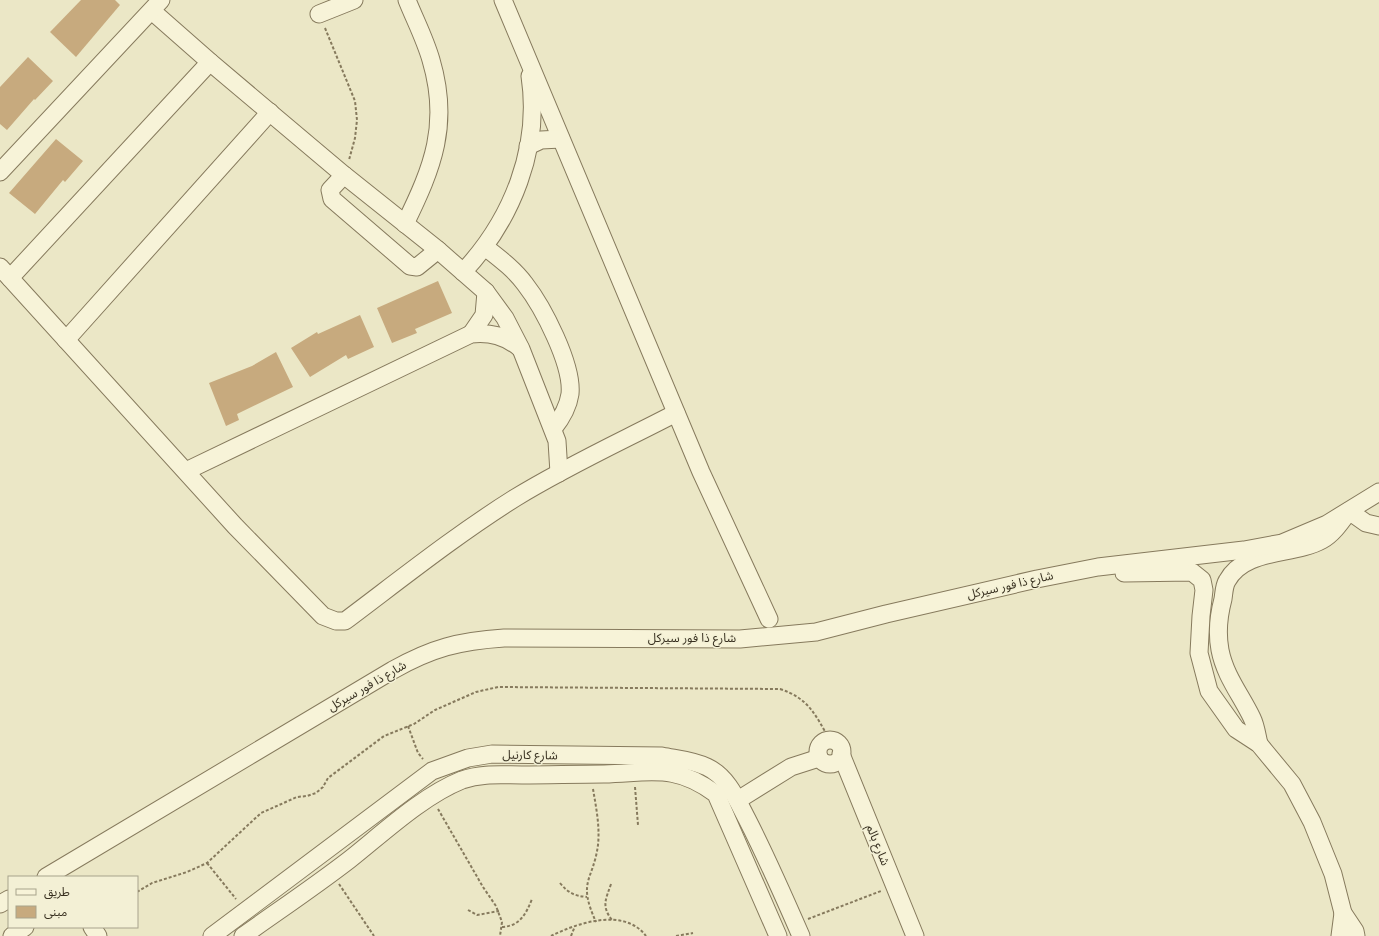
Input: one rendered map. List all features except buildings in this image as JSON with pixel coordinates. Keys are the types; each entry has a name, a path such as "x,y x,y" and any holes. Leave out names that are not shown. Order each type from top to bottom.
{"street":[{"path":"319,14 354,0"},
{"path":"405,224 431,168 439,124 439,102 431,58 407,0"},
{"path":"503,0 701,472 769,618"},
{"path":"0,172 156,5 210,62 344,175 438,250 486,292 505,318 521,349 555,435 559,473"},
{"path":"463,272 485,247 511,204 520,180 528,146 532,106 526,57"},
{"path":"210,62 5,272 235,526 323,616 336,621 345,621 462,534 515,498 559,473 676,413"},
{"path":"66,340 270,112"},
{"path":"528,146 541,140 561,140"},
{"path":"344,175 330,190 332,199 410,266 417,267 438,250"},
{"path":"485,247 507,264 526,284 541,308 561,354 570,380 570,394 567,407 555,435"},
{"path":"471,334 484,315 486,292"},
{"path":"186,471 471,334 496,334 512,341 521,349"},
{"path":"555,435 584,460"},
{"name":"شارع ذا فور سيركل","path":"48,876 392,670 420,655 446,646 478,640 504,638 740,639 816,632 1036,579 1098,567 1244,550 1282,543 1327,524 1379,492"},
{"path":"1259,744 1253,719 1230,681 1220,649 1220,612 1226,582 1234,572 1245,563 1275,553 1302,548 1321,541 1330,535 1348,512 1366,523 1379,526"},
{"path":"1098,567 1119,573 1177,571 1192,572 1199,576 1202,580 1204,590 1200,616 1199,653 1210,691 1236,729 1259,744 1292,784 1312,822 1333,874 1343,913 1355,930 1356,936"},
{"path":"1199,653 1220,649"},
{"path":"1210,691 1230,681"},
{"name":"شارع كارنيل","path":"212,936 231,930 246,911 432,771 468,758 492,754 661,763 685,760 708,767 723,779 738,800 776,876 799,930"},
{"name":"شارع بالم","path":"738,800 792,767 819,758 829,764 837,761 841,754 915,936"},
{"name":"شارع كارنيل","path":"243,936 332,873 431,796 462,780 489,774 635,774 661,763"},
{"name":"شارع كارنيل","path":"661,763 682,775 695,780 716,794 778,936"},
{"path":"757,886 776,876"},
{"path":"1340,936 1343,913"},
{"path":"12,936 24,928"}],"path":[{"path":"319,14 355,101 357,120 355,138 344,175"},
{"path":"408,726 418,753 432,771"},
{"path":"591,774 599,834 596,854 586,884 587,897 596,922"},
{"path":"635,774 638,825"},
{"path":"431,796 482,887 499,911 502,927 500,936"},
{"path":"207,863 246,911"},
{"path":"332,873 374,936"},
{"path":"560,883 569,892 576,896 587,897"},
{"path":"611,884 605,904 606,912 612,920"},
{"path":"799,930 895,886"},
{"path":"502,927 515,924 523,919 532,899"},
{"path":"468,910 477,915 499,911"},
{"path":"551,936 575,926 612,920 632,925 646,936"},
{"path":"571,936 575,926"},
{"path":"676,936 693,933"}]}
